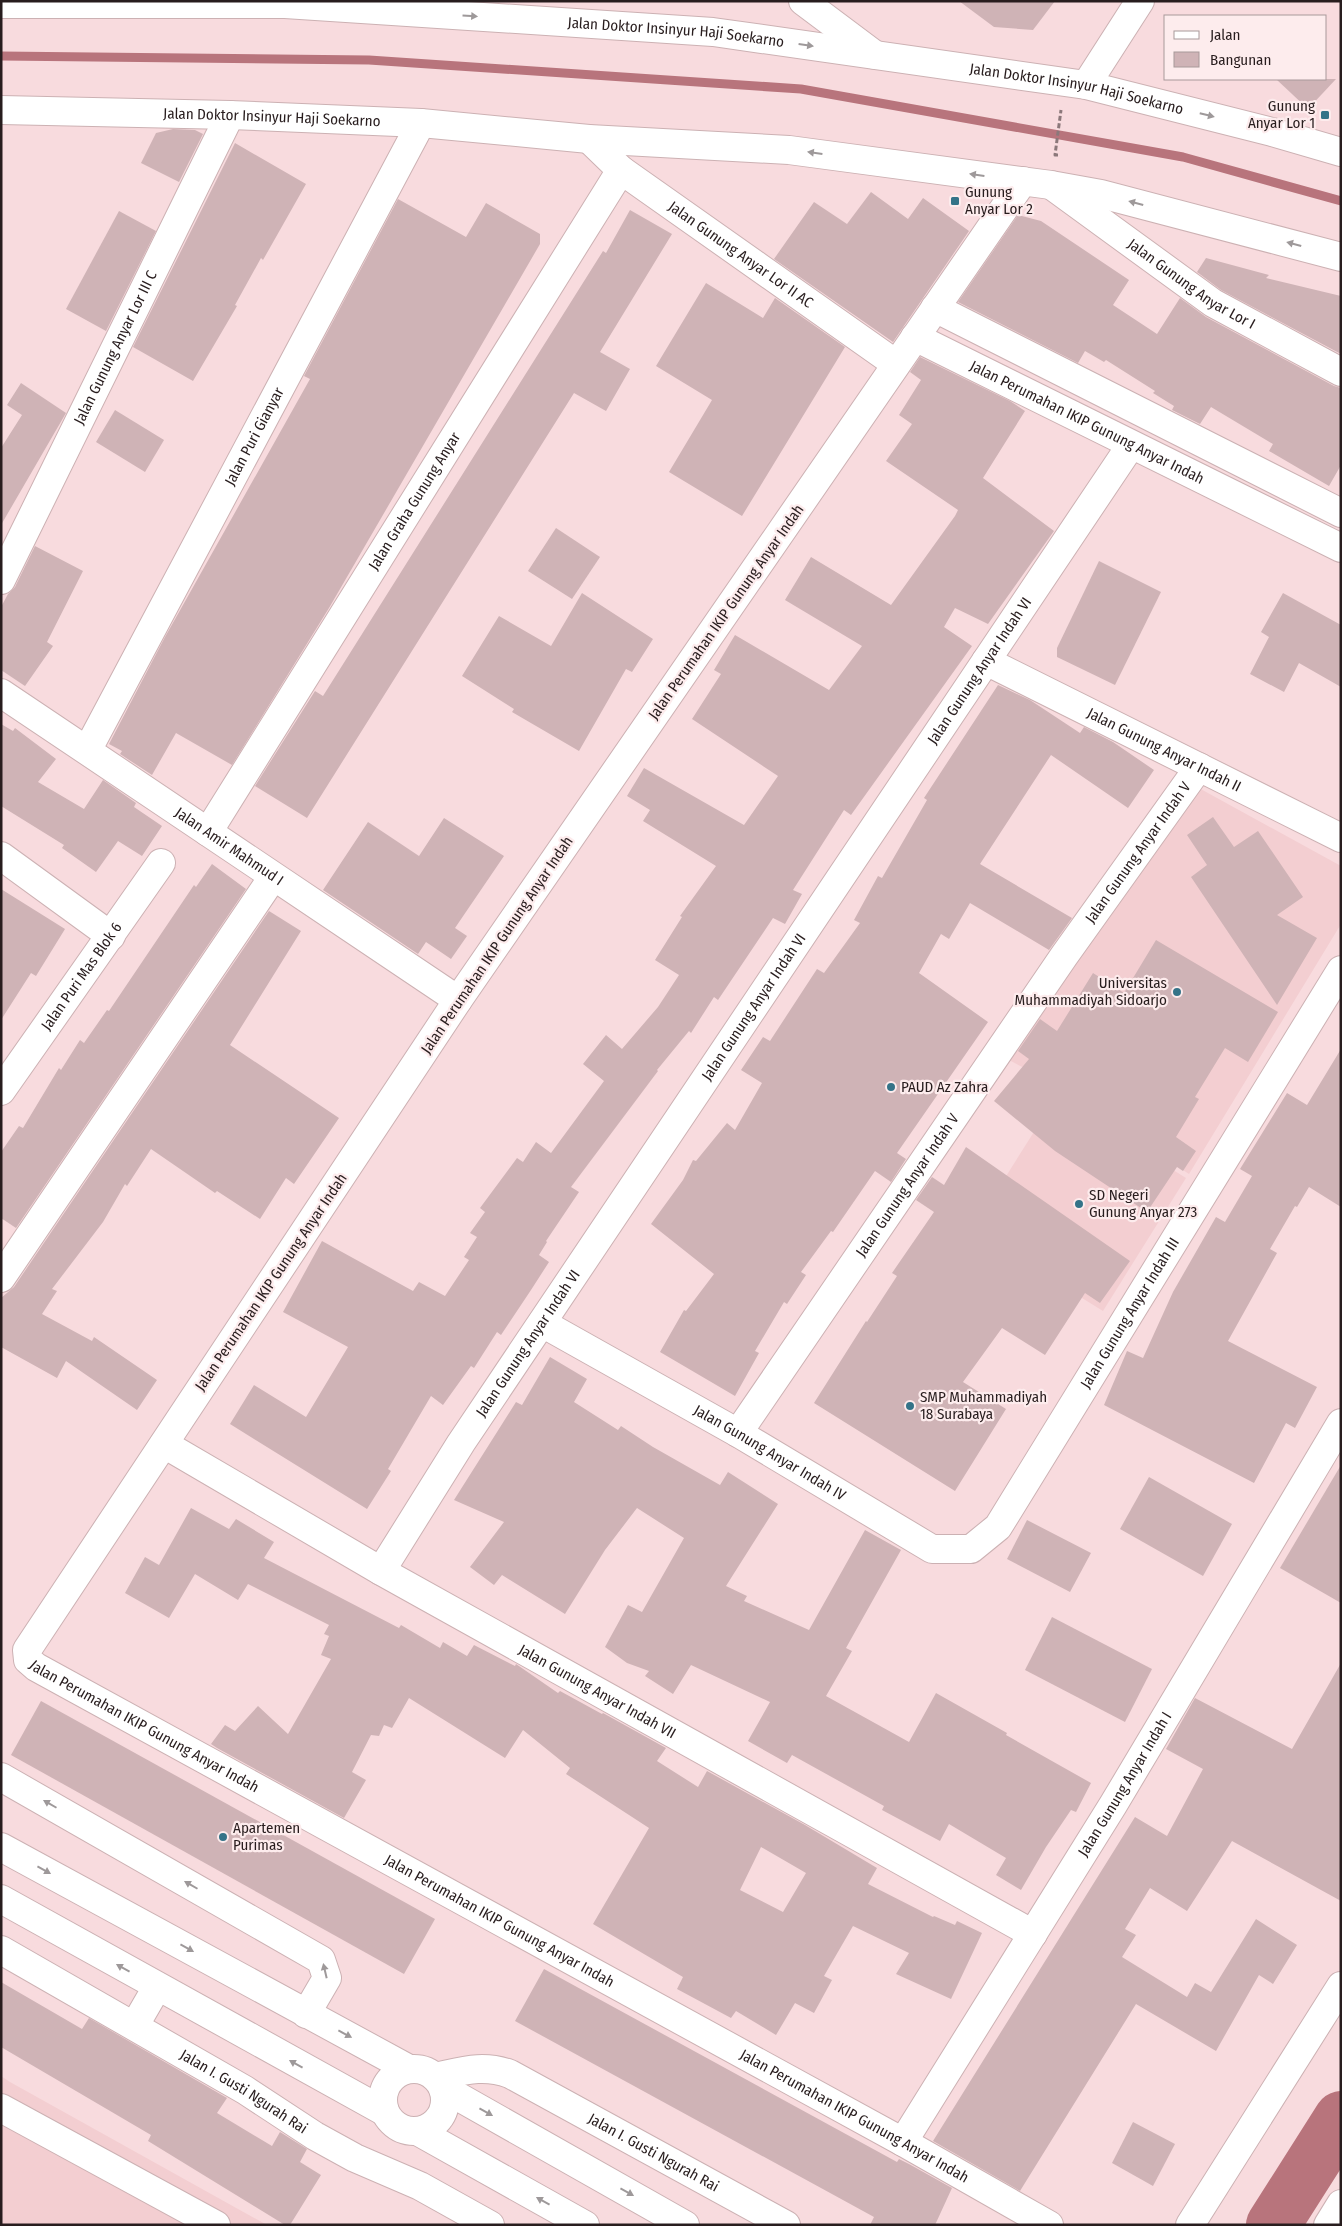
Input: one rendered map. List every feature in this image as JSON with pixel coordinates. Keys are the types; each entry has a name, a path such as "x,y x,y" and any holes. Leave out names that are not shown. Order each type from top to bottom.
{"street":[{"path":"803,1 876,55"},
{"path":"1086,85 1140,1"},
{"name":"Jalan Doktor Insinyur Haji Soekarno","path":"1,4 286,2 429,7 712,32 1086,85 1272,132 1341,152"},
{"name":"Jalan Doktor Insinyur Haji Soekarno","path":"1,110 421,123 590,139 789,150 1023,181 1101,194 1341,256"},
{"name":"Jalan Gunung Anyar Lor III C","path":"1,580 230,116"},
{"name":"Jalan Puri Gianyar","path":"88,749 421,123"},
{"name":"Jalan Gunung Anyar Lor II AC","path":"590,139 621,170 896,364"},
{"name":"Jalan Graha Gunung Anyar","path":"208,832 621,170"},
{"path":"915,337 1023,181"},
{"name":"Jalan Gunung Anyar Lor I","path":"1051,185 1213,303 1341,372"},
{"path":"935,308 1341,513"},
{"name":"Jalan Perumahan IKIP Gunung Anyar Indah","path":"1049,2225 903,2142 45,1672 28,1660 27,1650 458,1000 915,337 1341,548"},
{"name":"Jalan Gunung Anyar Indah VI","path":"381,1571 467,1435 1131,445"},
{"name":"Jalan Gunung Anyar Indah II","path":"986,661 1341,838"},
{"name":"Jalan Amir Mahmud I","path":"1,693 88,749 273,877 458,1000"},
{"name":"Jalan Gunung Anyar Indah V","path":"738,1433 1064,956 1199,767"},
{"path":"1,856 111,936"},
{"name":"Jalan Puri Mas Blok 6","path":"1,1091 161,863"},
{"path":"1,1278 273,877"},
{"name":"Jalan Gunung Anyar Indah III","path":"998,1527 1341,970"},
{"name":"Jalan Gunung Anyar Indah IV","path":"542,1323 738,1433 932,1549 971,1549 998,1527"},
{"name":"Jalan Gunung Anyar Indah I","path":"903,2142 1119,1795 1341,1423"},
{"name":"Jalan Gunung Anyar Indah VII","path":"164,1444 381,1571 1033,1934"},
{"path":"1,1777 321,1960 327,1975 326,1982 306,2014"},
{"path":"1,1847 409,2069 423,2070 439,2083 684,2225"},
{"path":"1,1899 385,2112"},
{"name":"Jalan I. Gusti Ngurah Rai","path":"1,1950 135,2025 245,2090 315,2136 356,2158 420,2186 490,2225"},
{"path":"1190,2225 1341,1986"},
{"path":"135,2025 157,1987"},
{"name":"Jalan I. Gusti Ngurah Rai","path":"439,2083 471,2069 493,2068 510,2074 786,2225"},
{"path":"409,2069 396,2075 387,2085 383,2098 385,2112 393,2124 405,2131 419,2132 585,2225"},
{"path":"419,2132 432,2126 442,2116 446,2102 439,2083"},
{"path":"1,2108 216,2225"},
{"path":"1328,2225 1341,2204"}],"path":[{"path":"1056,144 1060,121"}],"shaded area":[{"name":"Universitas Muhammadiyah Sidoarjo","path":"1197,787 1341,866 1341,924 1189,1174 1047,1080 1009,1060"},
{"name":"SD Negeri Gunung Anyar 273","path":"1056,1097 1186,1178 1103,1311 972,1230"},
{"path":"1,2076 10,2082 267,2225 1,2225"}],"building":[{"path":"959,1 1055,1 1033,30 994,27"},
{"path":"1336,79 1308,109 1277,80"},
{"path":"173,129 195,130 203,134 179,182 141,163 156,133"},
{"path":"235,143 306,184 263,260 261,258 235,305 237,306 193,381 133,347"},
{"path":"871,192 908,219 923,198 969,231 893,342 774,259 814,202 847,224"},
{"path":"398,199 466,237 486,203 540,234 540,244 329,608 232,765 176,733 152,775 120,754 122,751 109,744 165,637 310,379 304,376"},
{"path":"630,210 672,234 600,352 630,369 606,411 574,393 307,818 255,786 315,691 323,696 603,251 606,253"},
{"path":"119,211 156,231 106,331 66,309"},
{"path":"1018,215 1041,221 1129,280 1113,305 1157,334 1180,298 1206,317 1341,388 1341,465 1329,486 1269,451 1273,444 1211,407 1200,424 1172,410 1174,406 1153,393 1155,391 1106,360 1104,362 1085,351 1078,363 958,302"},
{"path":"1206,258 1269,275 1266,278 1341,296 1341,354 1221,290 1197,272"},
{"path":"706,283 763,318 775,298 845,347 742,516 669,472 712,400 656,366"},
{"path":"920,357 1010,401 1025,411 983,478 1054,531 988,624 955,608 944,627 972,646 851,815 844,810 793,890 802,894 785,924 773,918 718,1000 714,997 691,1033 689,1031 657,1070 571,1187 579,1192 546,1241 539,1255 549,1262 501,1335 497,1332 474,1368 471,1366 443,1405 431,1396 388,1469 391,1471 367,1509 230,1424 254,1385 306,1417 348,1347 283,1312 322,1241 413,1291 419,1282 445,1296 469,1260 464,1257 477,1237 470,1233 485,1212 480,1208 517,1158 523,1162 536,1142 551,1153 604,1081 583,1064 606,1035 622,1049 658,1007 679,975 655,960 682,917 680,916 716,866 643,821 650,810 627,796 644,768 744,825 778,776 692,719 721,674 714,670 735,635 829,690 862,646 785,600 811,557 891,605 955,516 958,510 886,461 912,424 899,415 921,380 910,372"},
{"path":"21,383 66,413 1,525 1,448 22,415 7,405"},
{"path":"115,410 164,440 145,472 96,442"},
{"path":"556,528 600,557 572,599 528,571"},
{"path":"35,546 83,571 47,642 53,646 25,686 1,670 1,607 8,594 15,587"},
{"path":"1099,561 1161,592 1115,685 1057,657 1057,648"},
{"path":"582,593 653,639 632,672 626,669 579,751 512,712 514,709 462,676 499,616 551,646"},
{"path":"1283,593 1341,625 1341,687 1299,663 1284,692 1250,674 1269,637 1261,632"},
{"path":"998,685 1030,700 1080,733 1084,727 1113,742 1154,770 1128,808 1051,755 980,864 1072,918 1049,950 970,903 949,939 941,934 919,973 988,1022 897,1153 906,1159 891,1182 875,1171 833,1232 831,1231 801,1272 806,1275 787,1304 784,1302 755,1351 759,1353 735,1396 660,1352 684,1310 686,1311 714,1274 651,1224 683,1180 693,1160 696,1161 727,1123 735,1130 762,1083 741,1070 763,1037 770,1041 817,969 824,973 860,923 854,920 878,876 882,878 927,800 924,798"},
{"path":"1,724 13,731 15,728 56,759 38,782 84,809 103,780 136,803 134,807 162,826 142,856 118,841 96,872 62,848 64,845 1,806"},
{"path":"1213,817 1234,847 1258,831 1303,897 1277,915 1317,938 1277,1005 1191,877 1207,865 1187,835"},
{"path":"444,818 504,856 455,928 467,936 451,959 426,942 418,954 323,890 368,822 419,856"},
{"path":"212,864 246,889 16,1228 1,1218 1,1152 19,1126 23,1128 59,1068 61,1070 80,1040 84,1043 107,1010 109,1011 194,885 196,887"},
{"path":"1,889 65,929 36,976 31,973 1,1020"},
{"path":"269,911 301,931 230,1045 339,1118 294,1184 286,1178 260,1219 217,1191 215,1193 151,1149 127,1186 125,1184 103,1222 52,1289 57,1291 42,1314 92,1341 94,1337 157,1380 137,1410 66,1361 57,1378 1,1347 1,1298 14,1287"},
{"path":"1156,940 1278,1012 1248,1062 1225,1048 1195,1097 1199,1099 1176,1137 1196,1151 1183,1171 1177,1167 1147,1212 1055,1151 994,1101 1029,1059 1018,1051 1040,1019 1057,1031 1093,973 1124,993"},
{"path":"1341,1049 1341,1207 1309,1187 1297,1207 1295,1206 1270,1249 1277,1253 1228,1341 1317,1387 1295,1428 1286,1423 1254,1483 1104,1405 1127,1351 1143,1358 1173,1292 1216,1217 1225,1222 1252,1176 1240,1169 1287,1093 1307,1105"},
{"path":"966,1147 1130,1261 1100,1303 1085,1293 1045,1355 1002,1328 963,1382 1006,1409 955,1491 814,1403 897,1276 892,1273 934,1212 916,1200 932,1177 944,1185"},
{"path":"550,1357 587,1379 574,1402 618,1430 621,1426 653,1447 720,1485 728,1472 778,1504 726,1586 747,1596 744,1601 809,1630 865,1530 901,1550 846,1648 852,1651 826,1696 909,1742 936,1693 1091,1783 1076,1812 1071,1810 1046,1847 1021,1890 996,1875 1006,1858 949,1824 940,1841 882,1810 884,1806 792,1755 787,1763 748,1741 770,1702 691,1665 673,1694 645,1676 649,1671 627,1663 605,1647 628,1605 642,1612 684,1538 637,1508 605,1550 565,1614 502,1575 494,1585 470,1567 504,1522 454,1500 516,1402 522,1405"},
{"path":"1341,1465 1341,1603 1280,1568"},
{"path":"1149,1477 1232,1524 1203,1576 1120,1529"},
{"path":"191,1508 229,1529 236,1519 274,1542 264,1558 399,1628 401,1625 440,1648 443,1642 467,1656 474,1645 515,1666 516,1664 558,1693 560,1691 666,1748 657,1761 698,1787 707,1771 805,1825 877,1868 868,1884 933,1917 955,1925 957,1921 982,1933 951,1999 896,1974 909,1953 853,1926 824,1976 832,1980 814,2013 795,2003 776,2035 736,2011 731,2018 677,1989 683,1977 593,1924 649,1828 566,1774 570,1768 523,1730 505,1758 409,1698 392,1728 384,1725 379,1736 371,1735 352,1772 366,1780 344,1818 211,1744 225,1725 235,1731 258,1706 288,1734 331,1659 321,1655 329,1636 324,1634 329,1625 248,1584 238,1600 195,1574 169,1618 125,1593 145,1557 159,1565","holes":["761,1847 806,1873 783,1912 740,1890"]},
{"path":"1027,1520 1091,1553 1070,1592 1007,1559"},
{"path":"1052,1617 1152,1669 1125,1722 1025,1670"},
{"path":"1341,1663 1341,1901 1232,1841 1187,1911 1150,1888 1125,1929 1136,1935 1122,1957 1187,1997 1195,1983 1211,1992 1256,1919 1297,1945 1273,1984 1259,1975 1216,2051 1136,2004 1020,2191 933,2141 1135,1817 1167,1836 1203,1769 1166,1749 1195,1698 1292,1749"},
{"name":"Apartemen Purimas","path":"41,1701 435,1919 404,1974 11,1755"},
{"path":"544,1969 897,2162 899,2159 952,2188 935,2225 870,2225 874,2217 515,2021"},
{"path":"1,1982 82,2029 89,2018 227,2098 217,2113 272,2146 280,2132 307,2149 300,2162 321,2175 290,2225 285,2225 148,2141 151,2135 1,2047"},
{"path":"1133,2122 1175,2144 1153,2186 1112,2163"}],"waterway":[{"path":"1,56 369,60 801,89 1183,157 1341,201"},
{"path":"1273,2225 1341,2118"}],"place":[{"name":"Gunung Anyar Lor 1","path":"1325,115"},
{"name":"Gunung Anyar Lor 2","path":"955,201"},
{"name":"Universitas Muhammadiyah Sidoarjo","path":"1177,992"},
{"name":"PAUD Az Zahra","path":"891,1087"},
{"name":"SD Negeri Gunung Anyar 273","path":"1079,1204"},
{"name":"SMP Muhammadiyah 18 Surabaya","path":"910,1406"},
{"name":"Apartemen Purimas","path":"223,1837"}]}
